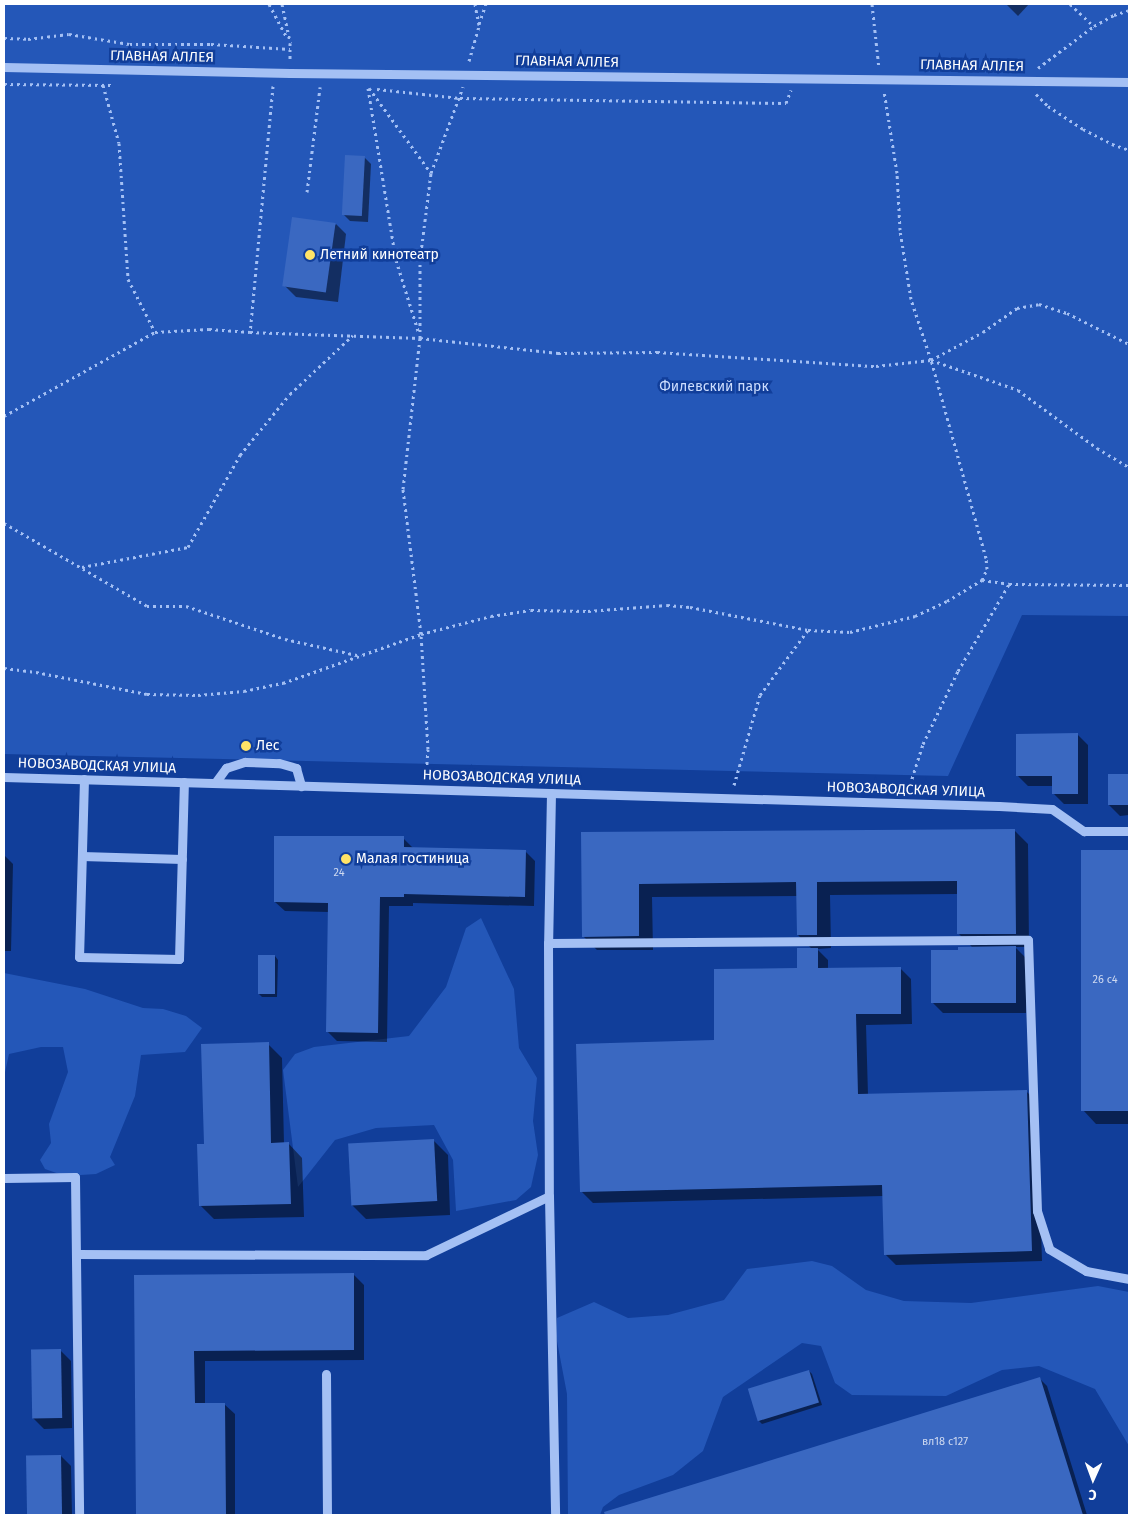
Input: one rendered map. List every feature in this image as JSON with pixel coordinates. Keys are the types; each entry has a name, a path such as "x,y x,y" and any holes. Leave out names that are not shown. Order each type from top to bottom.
{"street":[{"name":"ГЛАВНАЯ АЛЛЕЯ","path":"4,67 321,74 1129,82"},
{"path":"215,783 226,768 245,762 253,762 279,763 296,768 301,786"},
{"name":"НОВОЗАВОДСКАЯ УЛИЦА","path":"4,777 999,806 1052,809 1084,831 1129,831"},
{"path":"84,779 79,957 179,959 184,782"},
{"path":"551,793 548,943 549,1196 555,1515"},
{"path":"82,856 182,859"},
{"path":"548,943 1028,940 1038,1211 1049,1249 1086,1271 1129,1278"},
{"path":"4,1178 75,1177 79,1515"},
{"path":"76,1254 426,1255 549,1196"},
{"path":"326,1374 327,1515"}],"path":[{"path":"269,4 290,43"},
{"path":"282,4 290,43 290,73"},
{"path":"475,4 479,25"},
{"path":"426,789 428,748 421,634 402,489 420,338 420,260 432,174 460,98 486,4"},
{"path":"4,668 36,672 147,694 198,695 244,692 283,683 421,634 490,616 531,610 588,611 667,605 690,607 808,630 850,632 893,624 915,616 947,601 982,580 987,569 986,558 931,360 911,299 904,262 897,173 887,103 881,79 872,4"},
{"path":"1070,4 1094,26"},
{"path":"1129,8 1114,14 1094,26 1021,81 1048,106 1083,129 1112,144 1129,150"},
{"path":"4,38 28,39 69,34 129,44 210,44 290,49"},
{"path":"307,192 321,74"},
{"path":"359,88 460,98 786,103 796,78"},
{"path":"4,84 112,84"},
{"path":"103,84 119,143 128,279 155,332"},
{"path":"263,85 282,86"},
{"path":"250,332 273,85"},
{"path":"311,86 330,87"},
{"path":"368,88 432,174"},
{"path":"368,88 396,260 420,338"},
{"path":"4,416 155,332 209,329 420,338 558,353 657,352 876,366 931,360 983,332 1017,308 1039,304 1067,314 1129,344"},
{"path":"82,567 188,547 240,456 290,394 353,335"},
{"path":"931,360 1018,390 1097,448 1129,467"},
{"path":"4,522 146,606 186,606 285,639 361,656"},
{"path":"982,580 1010,584 1129,585"},
{"path":"914,775 923,744 958,671 1010,584"},
{"path":"730,798 760,694 808,630"}],"green space":[{"name":"Филевский парк","path":"4,4 1129,4 1129,616 1022,615 948,776 4,754"},
{"path":"481,918 514,989 519,1048 537,1078 533,1121 538,1155 531,1187 516,1200 456,1211 453,1160 434,1125 376,1128 335,1140 298,1187 283,1070 295,1054 314,1047 409,1036 446,987 466,928"},
{"path":"4,973 85,989 143,1008 163,1009 186,1016 202,1028 185,1052 141,1055 135,1096 110,1157 115,1165 96,1174 65,1176 45,1169 40,1160 51,1143 49,1124 68,1072 63,1047 41,1047 9,1054 4,1077"},
{"path":"812,1261 832,1266 866,1290 904,1301 971,1303 1098,1286 1129,1292 1129,1446 1095,1389 1039,1366 1002,1370 946,1396 852,1395 835,1383 821,1346 802,1343 723,1397 703,1451 673,1475 619,1495 603,1507 600,1515 568,1515 567,1394 556,1336 557,1318 594,1302 628,1318 668,1315 724,1300 747,1269"}],"building":[{"path":"345,155 365,156 362,216 342,215"},
{"name":"Летний кинотеатр","path":"292,217 336,223 326,292 282,286"},
{"path":"1078,733 1078,794 1052,794 1052,776 1016,776 1016,734"},
{"path":"1108,774 1129,774 1129,805 1108,805"},
{"path":"1015,829 1016,934 957,934 957,881 817,882 817,935 797,935 796,882 639,884 639,936 582,937 581,832"},
{"path":"274,836 404,836 404,847 526,850 525,897 404,894 404,897 380,897 378,1033 326,1032 328,903 274,902"},
{"path":"1081,850 1129,850 1129,1111 1081,1111"},
{"path":"1016,946 1016,1003 931,1003 931,950 958,950 958,947"},
{"path":"797,948 818,948 818,968 901,967 901,1014 856,1014 858,1094 1027,1090 1032,1251 884,1255 882,1185 580,1192 576,1044 714,1040 714,969 797,968"},
{"path":"258,955 275,955 275,994 258,994"},
{"path":"269,1042 271,1143 289,1142 291,1204 199,1206 197,1144 204,1144 201,1044"},
{"path":"434,1139 437,1201 351,1205 348,1144"},
{"path":"354,1273 354,1350 194,1351 195,1403 225,1403 226,1515 136,1515 134,1275"},
{"path":"61,1349 62,1418 32,1419 31,1350"},
{"path":"809,1370 819,1403 758,1421 748,1389"},
{"path":"1040,1377 1083,1515 605,1515 604,1512"},
{"path":"61,1455 62,1515 27,1515 26,1456"}],"place":[{"name":"Летний кинотеатр","path":"310,255"},
{"name":"Лес","path":"246,746"},
{"name":"Малая гостиница","path":"346,859"}]}
